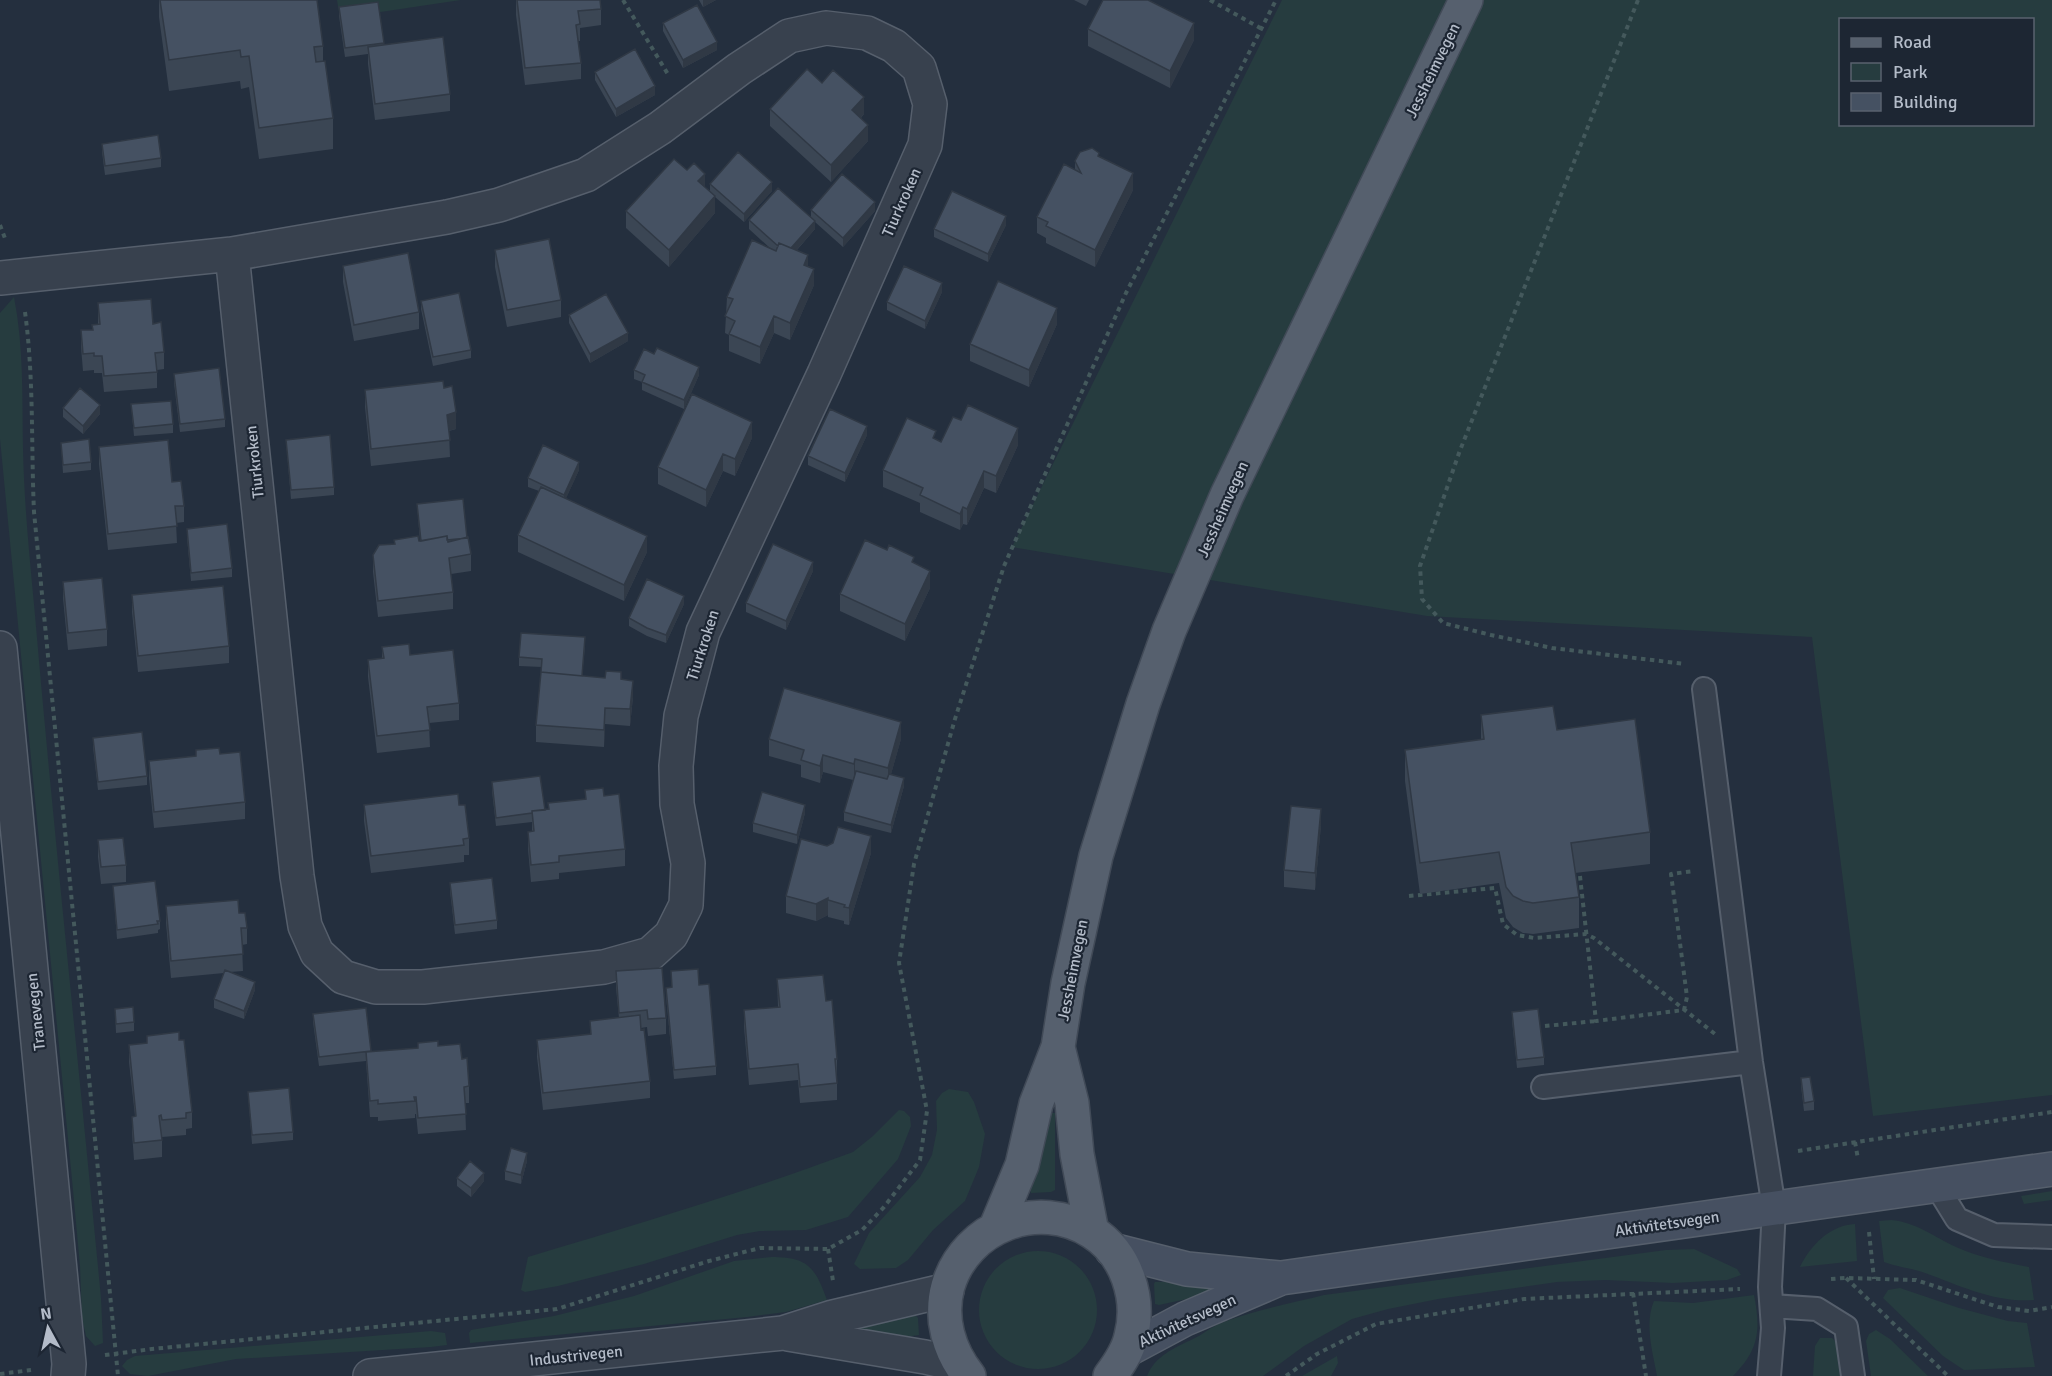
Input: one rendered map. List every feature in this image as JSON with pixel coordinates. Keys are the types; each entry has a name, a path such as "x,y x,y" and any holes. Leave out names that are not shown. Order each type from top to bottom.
{"main road":[{"name":"Jessheimvegen","path":"996,1227 1022,1165 1036,1104 1058,1047 1068,983 1096,856 1143,704 1170,631 1227,495 1466,0"},
{"name":"Jessheimvegen","path":"1058,1047 1072,1103 1077,1154 1102,1241 1126,1272 1134,1298 1134,1324 1118,1363"},
{"path":"965,1370 950,1343 945,1320 947,1290 951,1276 974,1243 996,1227 1015,1220 1034,1217 1054,1218 1074,1223 1102,1241"}],"street":[{"name":"Tiurkroken","path":"10,277 232,254 447,217 499,205 586,175 660,128 739,69 789,36 826,28 867,33 894,46 919,68 930,104 925,145 824,374 703,632 681,716 676,766 677,804 688,863 686,905 670,935 650,954 604,967 423,987 376,987 343,977 317,953 304,926 297,876 232,254"},
{"name":"Tranevegen","path":"0,648 69,1364 68,1376"},
{"name":"Aktivitetsvegen","path":"1102,1241 1187,1269 1281,1278 2052,1169"},
{"name":"Aktivitetsvegen","path":"1118,1363 1185,1319 1281,1278"},
{"name":"Industrivegen","path":"370,1376 466,1371 783,1333 833,1317 947,1290"},
{"name":"Industrivegen","path":"783,1333 965,1370"}],"lane":[{"path":"1704,689 1751,1062 1774,1208 1770,1287 1773,1328 1767,1375"},
{"path":"1543,1087 1751,1062"},
{"path":"1936,1185 1957,1219 1994,1235 2052,1237"},
{"path":"1772,1306 1817,1309 1846,1328 1853,1376"}],"path":[{"path":"623,0 688,107"},
{"path":"1210,0 1262,29"},
{"path":"105,1355 557,1309 709,1261 760,1248 828,1249 862,1230 884,1207 920,1160 927,1111 899,963 914,864 955,719 1004,566 1126,293 1276,0"},
{"path":"1638,0 1460,453 1420,566 1422,599 1443,623 1491,635 1552,648 1701,666 1704,689"},
{"path":"0,225 32,375 31,452 34,512 118,1376"},
{"path":"1684,1010 1687,997 1671,874 1726,867"},
{"path":"1580,876 1596,1021"},
{"path":"1408,896 1495,888 1503,924 1517,935 1534,938 1586,934 1594,938 1751,1062"},
{"path":"1545,1026 1684,1010"},
{"path":"1767,1156 2052,1112"},
{"path":"1868,1222 1874,1279"},
{"path":"828,1249 835,1289"},
{"path":"1845,1278 1948,1376"},
{"path":"1824,1280 1845,1278 1916,1280 1998,1307 2028,1311 2052,1307"},
{"path":"1286,1376 1317,1354 1376,1324 1524,1299 1741,1289"},
{"path":"1633,1293 1646,1376"},
{"path":"0,1374 32,1370"}],"green space":[{"path":"337,0 461,0 340,18"},
{"path":"1282,0 2052,0 2052,1095 1873,1116 1812,637 1427,616 1012,547"},
{"path":"14,297 21,354 29,546 101,1298 103,1343 95,1346 86,1336 82,1318 73,1190 0,439 0,313"},
{"path":"949,1089 968,1092 974,1102 985,1134 979,1167 965,1201 933,1230 908,1260 896,1268 860,1269 854,1264 869,1233 920,1177 932,1155 937,1130 936,1101 942,1093"},
{"path":"899,1110 904,1111 910,1117 911,1126 898,1159 848,1217 806,1230 760,1231 737,1235 644,1264 558,1286 525,1292 521,1290 528,1257 732,1194 853,1152"},
{"path":"1047,1113 1055,1113 1055,1190 1031,1193 1029,1186"},
{"path":"2052,1191 2052,1200 2024,1204 2021,1196"},
{"path":"1891,1220 1917,1227 1974,1254 2029,1267 2034,1300 1992,1296 1920,1271 1884,1262 1879,1221"},
{"path":"1855,1224 1857,1261 1800,1267 1815,1244 1822,1238 1837,1228"},
{"path":"1694,1249 1737,1269 1741,1275 1727,1280 1673,1283 1605,1280 1557,1282 1438,1299 1352,1319 1304,1346 1263,1376 1147,1376 1150,1369 1166,1353 1217,1325 1259,1311 1324,1295 1666,1250"},
{"path":"1038,1251 1061,1255 1080,1268 1093,1287 1097,1310 1093,1333 1080,1352 1061,1365 1038,1369 1015,1365 996,1352 983,1333 979,1310 983,1287 996,1268 1015,1255"},
{"path":"771,1257 794,1259 808,1266 818,1279 827,1300 786,1312 747,1317 470,1343 471,1330 554,1316 634,1296 734,1261"},
{"path":"1232,1280 1233,1289 1155,1304 1155,1282"},
{"path":"1900,1288 1959,1308 2008,1321 2027,1323 2035,1367 1964,1370 1943,1356 1883,1298 1888,1290"},
{"path":"1754,1295 1757,1319 1756,1339 1748,1357 1733,1376 1657,1376 1650,1329 1654,1301 1693,1303"},
{"path":"914,1314 918,1318 919,1335 905,1337 840,1327"},
{"path":"1876,1330 1890,1339 1928,1376 1871,1376 1866,1341 1869,1334"},
{"path":"431,1331 445,1333 447,1345 236,1359 148,1376 130,1374 122,1366 135,1356"},
{"path":"1820,1338 1832,1338 1836,1342 1840,1376 1813,1376 1815,1346"},
{"path":"1337,1356 1338,1363 1331,1376 1302,1376"}],"building":[{"path":"160,0 317,0 323,46 314,47 316,62 325,61 333,118 259,128 249,56 241,57 240,50 169,60"},
{"path":"517,0 600,0 601,9 578,11 580,24 576,25 581,63 525,68"},
{"path":"1103,0 1148,0 1194,23 1170,71 1088,29"},
{"path":"378,2 384,43 345,48 339,7"},
{"path":"697,5 717,42 683,60 663,23"},
{"path":"443,37 450,94 375,104 368,47"},
{"path":"635,49 655,86 616,109 595,72"},
{"path":"807,69 822,83 833,70 864,97 852,110 868,125 831,165 770,109"},
{"path":"158,135 161,158 105,166 102,144"},
{"path":"1092,148 1099,153 1098,156 1133,173 1095,250 1046,226 1048,222 1037,217 1064,164 1081,173 1075,161 1080,152"},
{"path":"738,152 772,182 744,214 710,184"},
{"path":"674,159 687,170 694,163 705,174 698,181 715,196 669,250 626,211"},
{"path":"842,174 875,202 843,238 811,210"},
{"path":"778,188 815,221 791,248 779,243 778,246 749,220"},
{"path":"952,191 1006,216 988,254 934,229"},
{"path":"549,239 561,300 507,310 495,250"},
{"path":"752,240 776,251 779,243 808,255 804,265 814,269 790,323 774,316 760,347 729,334 735,321 725,316 733,299 727,297"},
{"path":"408,253 419,312 354,325 343,266"},
{"path":"904,266 942,283 925,321 887,302"},
{"path":"998,281 1057,308 1029,370 970,344"},
{"path":"459,293 471,350 433,357 421,301"},
{"path":"606,294 628,333 590,354 569,315"},
{"path":"151,299 153,324 161,322 164,352 155,353 157,372 104,376 102,356 94,356 94,353 83,354 81,330 93,330 92,325 100,324 98,303"},
{"path":"657,348 699,367 684,400 642,382 645,375 634,370 644,349 654,354"},
{"path":"219,368 225,419 180,424 174,374"},
{"path":"443,381 444,388 452,386 456,412 447,415 450,440 371,449 365,390"},
{"path":"80,388 100,405 83,426 63,408"},
{"path":"692,394 752,422 735,459 723,454 706,490 658,467"},
{"path":"171,401 173,424 134,428 131,404"},
{"path":"968,405 1018,428 996,476 984,471 967,509 963,507 960,514 920,495 923,488 883,470 907,418 936,431 933,438 941,442 953,417 961,420"},
{"path":"830,409 867,426 845,473 808,456"},
{"path":"330,435 334,487 291,490 286,440"},
{"path":"89,439 91,462 63,465 61,443"},
{"path":"168,440 172,482 181,481 184,506 175,506 177,526 108,534 99,447"},
{"path":"543,445 579,462 564,495 528,478"},
{"path":"541,487 647,536 624,585 518,535"},
{"path":"463,499 467,538 447,540 447,536 421,541 417,504"},
{"path":"227,524 232,568 191,573 187,529"},
{"path":"418,536 419,541 447,536 448,542 468,537 471,554 449,558 453,592 378,601 373,555 379,545 395,544 394,540"},
{"path":"865,540 887,550 889,545 914,557 912,562 930,571 905,624 840,594"},
{"path":"773,544 813,562 786,621 746,603"},
{"path":"102,578 107,629 68,633 63,582"},
{"path":"647,579 684,596 666,635 629,618"},
{"path":"223,586 229,646 138,656 132,595"},
{"path":"521,633 585,637 582,676 541,672 542,659 519,657"},
{"path":"409,644 410,655 453,650 459,703 427,707 430,730 377,736 368,660 384,658 382,647"},
{"path":"606,671 621,672 621,679 633,681 630,709 605,708 604,730 536,725 541,672 605,678"},
{"path":"784,688 901,722 888,768 855,759 854,764 823,755 820,766 801,760 804,750 769,739"},
{"path":"1553,706 1557,730 1635,719 1650,832 1571,843 1579,897 1533,903 1513,896 1506,887 1499,852 1420,863 1405,750 1484,739 1481,715"},
{"path":"142,732 147,776 98,782 93,738"},
{"path":"219,748 220,754 240,752 245,802 154,812 149,761 196,756 196,750"},
{"path":"856,771 887,779 889,774 904,778 891,825 844,812"},
{"path":"540,776 545,810 496,818 492,782"},
{"path":"603,788 604,796 619,794 625,849 559,856 559,862 531,865 528,832 534,831 532,811 549,809 548,803 586,799 585,790"},
{"path":"762,792 805,805 797,835 753,823"},
{"path":"458,794 459,805 465,805 469,838 463,839 464,845 371,856 364,805"},
{"path":"1291,806 1321,809 1315,873 1284,870"},
{"path":"838,827 871,836 849,908 828,900 828,898 816,904 786,896 801,839 827,846 833,843"},
{"path":"123,838 126,865 101,867 98,840"},
{"path":"492,878 497,920 455,925 450,883"},
{"path":"155,881 160,921 157,921 158,924 117,930 113,886"},
{"path":"238,900 239,913 245,913 247,928 241,928 243,954 171,961 166,906"},
{"path":"662,968 666,1018 648,1019 647,1010 619,1013 616,971"},
{"path":"698,969 699,985 709,984 716,1066 674,1070 666,988 672,987 671,971"},
{"path":"225,970 255,982 244,1011 214,999"},
{"path":"823,975 826,1001 832,1000 837,1083 800,1087 798,1064 749,1069 744,1010 780,1007 777,979"},
{"path":"133,1007 134,1022 116,1024 115,1009"},
{"path":"366,1008 371,1051 319,1057 313,1014"},
{"path":"1538,1009 1544,1057 1517,1060 1512,1012"},
{"path":"640,1015 641,1030 644,1029 650,1081 543,1093 537,1040 591,1034 590,1021"},
{"path":"179,1032 179,1040 184,1040 192,1112 186,1113 186,1118 162,1120 161,1115 159,1116 162,1140 134,1143 132,1117 136,1116 129,1045 147,1043 147,1036"},
{"path":"438,1041 438,1046 460,1044 462,1059 467,1058 469,1086 464,1087 466,1114 418,1118 416,1097 414,1097 415,1101 378,1104 378,1100 370,1101 366,1052 418,1048 418,1043"},
{"path":"1810,1077 1814,1101 1804,1103 1801,1078"},
{"path":"289,1088 293,1132 252,1135 248,1092"},
{"path":"511,1148 527,1153 521,1175 505,1171"},
{"path":"470,1161 484,1173 471,1188 457,1178"}]}
